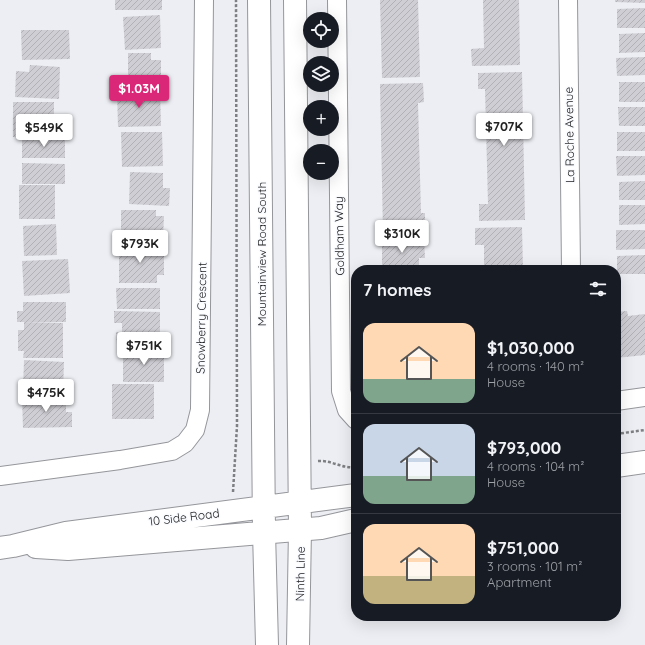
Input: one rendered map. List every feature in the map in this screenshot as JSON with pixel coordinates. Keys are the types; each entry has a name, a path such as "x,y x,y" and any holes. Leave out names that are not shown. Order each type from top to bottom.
{"main road":[{"name":"Mountainview Road South","path":"259,0 264,507"},
{"path":"295,0 300,503"},
{"path":"621,465 645,462"},
{"name":"10 Side Road","path":"6,547 66,533 351,496"},
{"name":"Ninth Line","path":"298,645 300,503"},
{"path":"264,507 267,645"},
{"name":"10 Side Road","path":"6,547 68,548 321,528 351,521"}],"street":[{"name":"Snowberry Crescent","path":"0,476 120,460 172,451 185,443 195,430 200,410 204,0"},
{"name":"Goldham Way","path":"337,0 341,391 347,410 351,414"},
{"name":"La Roche Avenue","path":"568,0 571,265"},
{"path":"621,400 645,397"}],"path":[{"path":"232,511 236,426 236,0"},
{"path":"621,433 645,430"}],"building":[{"path":"115,0 162,0 162,10 115,10"},
{"path":"380,0 418,0 420,77 382,78"},
{"path":"483,0 519,0 520,65 472,66 471,49 484,48"},
{"path":"615,0 645,0 645,3 615,2"},
{"path":"645,8 645,28 617,28 617,9"},
{"path":"160,15 161,48 125,50 123,17"},
{"path":"21,30 69,30 70,59 22,60"},
{"path":"645,33 645,52 619,53 619,34"},
{"path":"128,53 151,53 151,60 161,60 161,85 128,85"},
{"path":"645,57 645,75 617,76 616,58"},
{"path":"30,65 60,67 59,99 15,97 16,71 29,72"},
{"path":"522,72 525,220 479,221 479,204 488,204 485,89 478,89 478,73"},
{"path":"619,82 645,82 645,102 619,102"},
{"path":"423,83 424,102 418,103 421,213 425,213 425,232 383,233 380,84"},
{"path":"117,91 160,91 161,126 118,127"},
{"path":"13,102 54,102 54,137 13,137"},
{"path":"618,107 645,107 645,126 619,126"},
{"path":"121,132 162,132 163,166 122,167"},
{"path":"617,132 645,132 645,151 617,151"},
{"path":"22,138 65,138 65,158 22,158"},
{"path":"616,156 645,156 645,175 617,176"},
{"path":"22,163 65,164 65,184 22,184"},
{"path":"130,172 163,173 163,188 170,188 169,206 129,204"},
{"path":"645,181 645,200 619,200 619,182"},
{"path":"19,185 55,185 55,219 19,219"},
{"path":"619,205 645,205 645,224 619,225"},
{"path":"121,210 156,210 156,216 164,216 163,237 156,237 156,244 121,243"},
{"path":"56,224 57,255 24,256 23,226"},
{"path":"522,227 523,265 484,265 484,245 475,245 475,228"},
{"path":"616,230 645,230 645,249 616,250"},
{"path":"424,239 425,258 419,258 419,265 382,265 382,240"},
{"path":"119,245 157,245 157,253 164,253 164,275 157,275 157,283 119,283"},
{"path":"645,255 645,274 621,274 621,265 617,265 617,256"},
{"path":"68,259 70,293 24,296 22,261"},
{"path":"116,288 160,288 160,309 117,309"},
{"path":"23,302 66,302 66,322 17,322 17,311 23,311"},
{"path":"114,311 160,312 160,346 117,345 116,332 122,333 122,323 114,323"},
{"path":"627,311 628,316 645,314 645,355 621,357 621,312"},
{"path":"24,322 63,323 63,358 23,358 24,351 18,351 18,330 24,330"},
{"path":"123,349 164,349 164,382 123,382"},
{"path":"24,360 64,362 63,393 23,390"},
{"path":"112,384 154,384 154,419 112,419"},
{"path":"66,397 66,412 72,412 72,427 23,428 22,398"}]}
